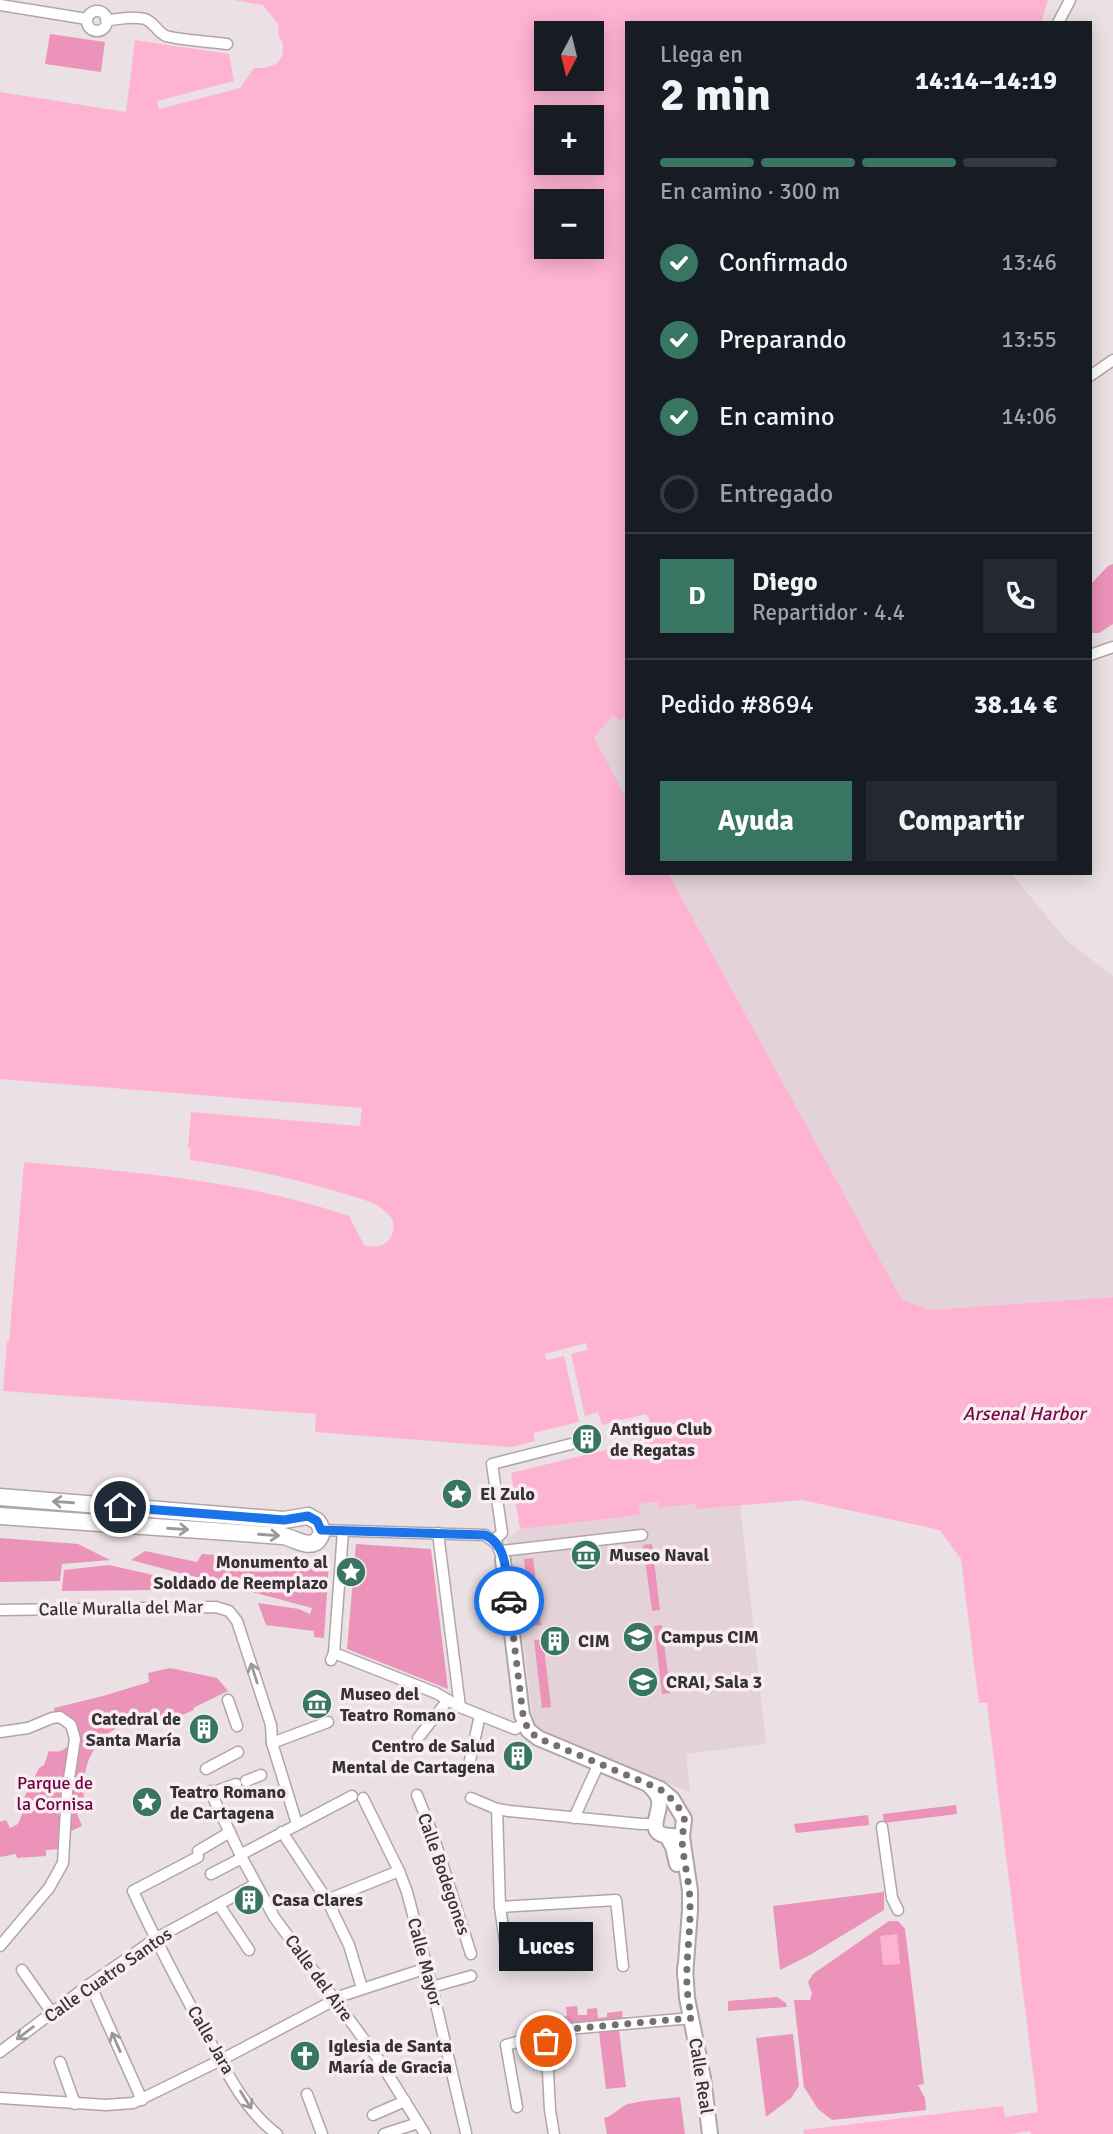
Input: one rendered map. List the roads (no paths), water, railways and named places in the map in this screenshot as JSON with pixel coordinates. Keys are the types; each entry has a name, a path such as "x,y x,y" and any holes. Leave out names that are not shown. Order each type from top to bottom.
{"main road":[{"path":"0,1497 284,1520 308,1516 320,1523 321,1530 320,1537 312,1544 305,1544 283,1536 0,1516"},
{"path":"298,1541 294,1527 301,1518"},
{"path":"502,1556 524,1723 529,1732 639,1779 666,1794 682,1819 678,1834 667,1836 660,1833 656,1819 660,1805 658,1796 649,1785 639,1779"},
{"path":"656,1819 669,1807 682,1819"},
{"name":"Calle Real","path":"682,1819 682,1841 690,1900 685,1976"},
{"name":"Calle Real","path":"667,1836 677,1858 687,1998 710,2134"},
{"name":"Calle Real","path":"692,2018 709,2067 718,2134"}],"street":[{"path":"1059,21 1070,0"},
{"path":"0,5 87,19"},
{"path":"97,12 103,14 106,20 102,29 96,31 89,28 87,19 91,13 97,12"},
{"path":"106,20 127,16 145,19 164,35 228,44"},
{"path":"1092,375 1113,360"},
{"path":"1092,653 1113,648"},
{"path":"494,1540 502,1533 492,1464 571,1444"},
{"path":"321,1530 480,1534 494,1540 502,1556 642,1535"},
{"path":"343,1531 333,1657 436,1693 460,1707 515,1729 524,1723"},
{"path":"438,1533 460,1707"},
{"name":"Calle Muralla del Mar","path":"0,1610 216,1607 229,1611 237,1621 271,1725 272,1743"},
{"path":"228,1700 237,1726"},
{"path":"418,1738 448,1700"},
{"path":"469,1765 480,1715"},
{"path":"0,1731 28,1728 55,1717 68,1721 73,1728 75,1739 67,1792 63,1863 48,1888 0,1946"},
{"path":"211,1874 296,1824 270,1771 272,1743 328,1722"},
{"path":"206,1769 238,1752"},
{"path":"574,1818 599,1763"},
{"name":"Calle del Aire","path":"270,1771 210,1792 274,1917 379,2060 425,2134"},
{"name":"Calle Bodegones","path":"416,1795 433,1835 471,1954"},
{"name":"Calle Mayor","path":"296,1824 358,1797 399,1871 432,1987 466,2133"},
{"path":"471,1798 509,1811 640,1824 656,1819"},
{"path":"497,1809 500,1907 506,1949"},
{"path":"882,1827 892,1898 898,1910"},
{"name":"Calle Jara","path":"230,1832 198,1854 133,1891 155,1939 221,2060 258,2119 277,2134"},
{"path":"282,1832 327,1900 348,1945 362,1988"},
{"path":"327,1900 399,1871"},
{"name":"Calle Cuatro Santos","path":"0,2052 155,1939 256,1884"},
{"path":"500,1907 616,1900 623,1966"},
{"path":"219,1905 249,1951"},
{"path":"0,2098 112,2106 142,2100 344,1995 427,1968"},
{"path":"22,1970 52,2013"},
{"path":"432,1987 471,1976"},
{"path":"90,1984 142,2100"},
{"path":"554,2134 542,2038 546,2031 692,2018"},
{"path":"517,2107 506,2045 542,2038"},
{"path":"60,2062 75,2104"},
{"path":"307,2094 321,2134"},
{"path":"373,2115 405,2101"},
{"path":"384,2134 418,2123"}],"water":[{"name":"Arsenal Harbor","path":"234,0 1048,0 1042,21 625,21 625,716 621,721 613,715 594,738 625,796 625,875 669,875 902,1300 930,1310 1113,1297 1113,2134 1031,2134 1030,2131 1009,2134 804,2134 803,2130 1003,2106 1005,2117 1038,2112 987,1703 979,1703 961,1559 940,1530 802,1500 696,1509 695,1504 659,1508 658,1502 639,1504 640,1515 520,1529 511,1473 638,1442 653,1434 645,1414 602,1425 598,1412 585,1416 571,1354 588,1350 586,1343 545,1354 547,1360 564,1356 579,1422 533,1433 535,1441 511,1447 315,1432 316,1414 3,1391 24,1162 188,1179 270,1194 349,1216 364,1245 369,1246 386,1243 393,1231 393,1223 388,1214 365,1200 286,1178 190,1160 191,1149 188,1148 191,1112 360,1126 362,1108 0,1079 0,92 126,112 135,40 229,54 234,81 157,101 159,109 240,88 254,68 276,64 282,57 283,44 278,35 279,25 263,5"},
{"path":"897,1934 900,1964 883,1965 880,1936"}],"place":[{"name":"Antiguo Club de Regatas","path":"587,1439"},
{"name":"El Zulo","path":"457,1494"},
{"name":"Museo Naval","path":"586,1555"},
{"name":"Monumento al Soldado de Reemplazo","path":"351,1572"},
{"name":"Campus CIM","path":"638,1637"},
{"name":"CIM","path":"555,1641"},
{"name":"CRAI, Sala 3","path":"643,1682"},
{"name":"Museo del Teatro Romano","path":"317,1704"},
{"name":"Catedral de Santa María","path":"204,1729"},
{"name":"Centro de Salud Mental de Cartagena","path":"518,1756"},
{"name":"Teatro Romano de Cartagena","path":"147,1802"},
{"name":"Casa Clares","path":"249,1900"},
{"name":"Luces","path":"546,2041"},
{"name":"Iglesia de Santa María de Gracia","path":"305,2056"}],"park label":[{"name":"Parque de la Cornisa","path":"55,1793"}]}
